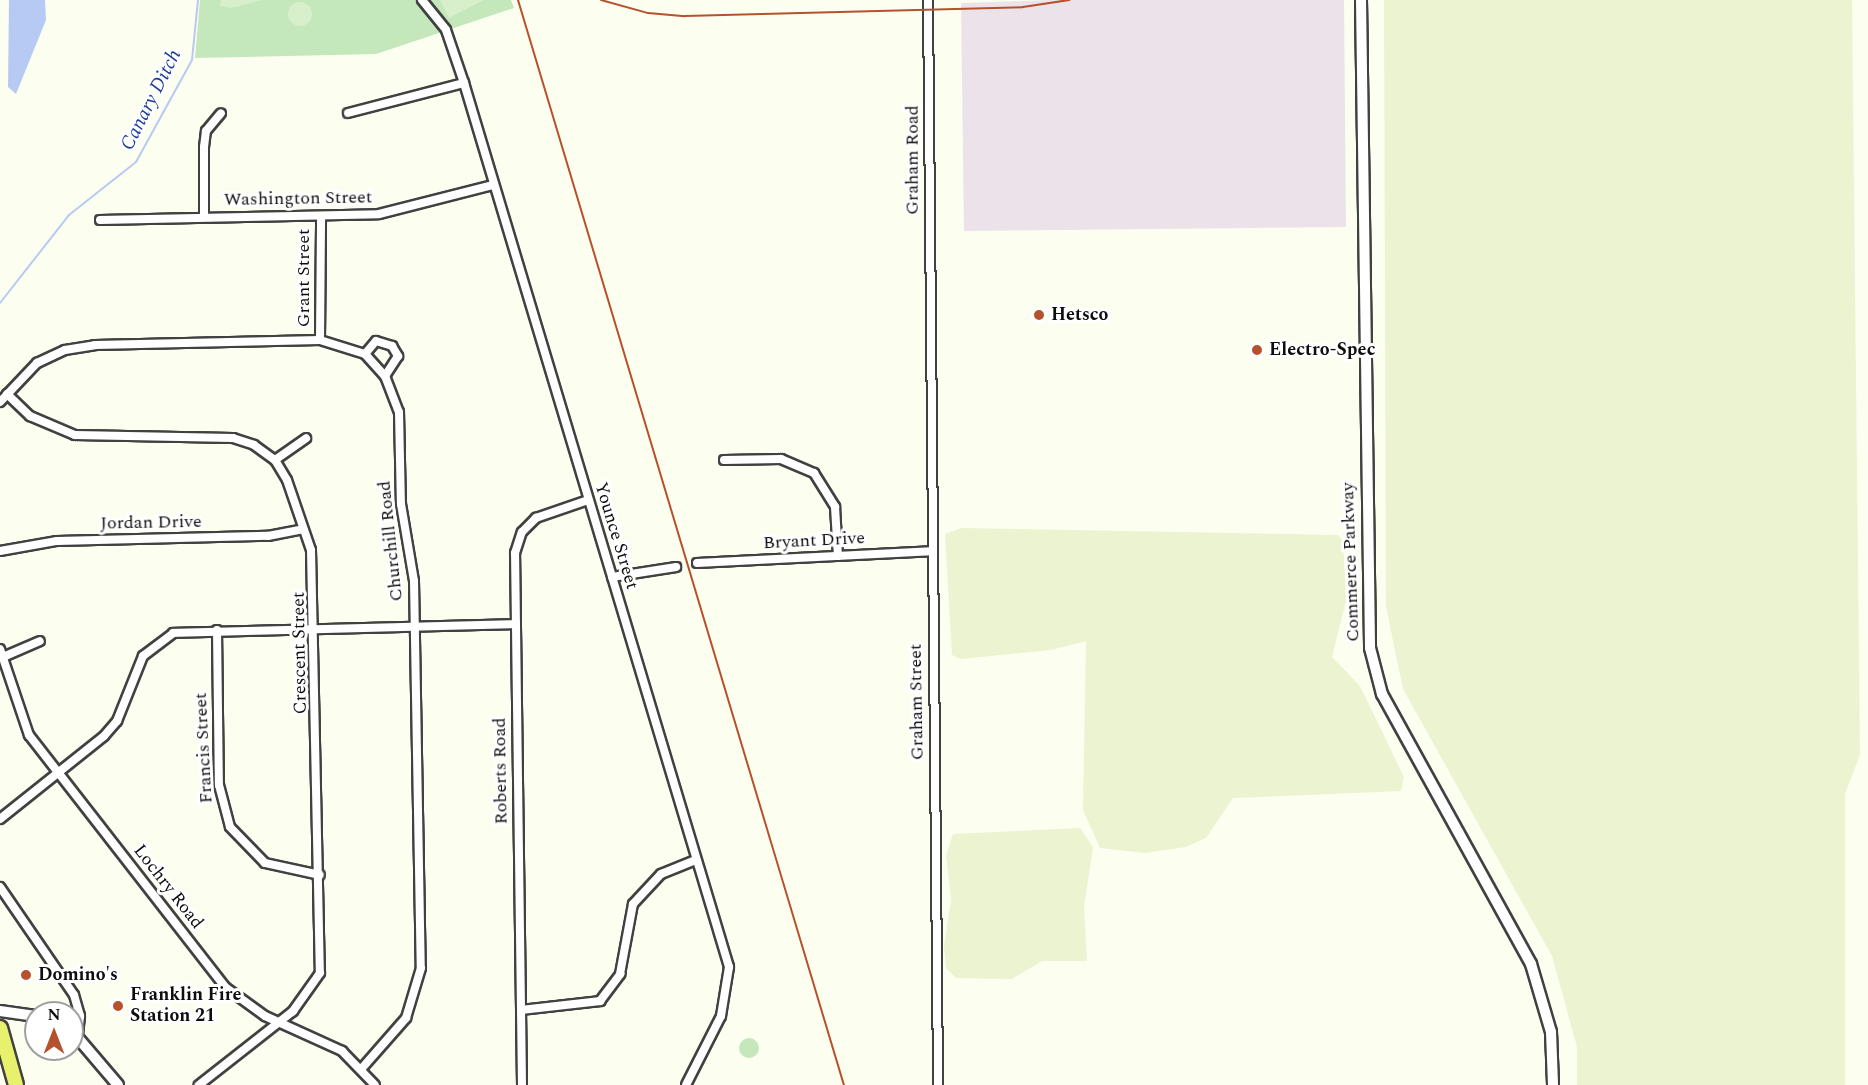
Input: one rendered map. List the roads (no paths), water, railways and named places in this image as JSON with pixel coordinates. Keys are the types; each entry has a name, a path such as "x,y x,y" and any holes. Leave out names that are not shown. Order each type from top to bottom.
{"main road":[{"path":"0,1028 16,1085"}],"street":[{"name":"Younce Street","path":"422,0 446,30 464,83 729,967 728,986 721,1016 686,1085"},
{"name":"Graham Road","path":"928,0 931,319"},
{"name":"Commerce Parkway","path":"1361,0 1370,648 1382,694 1531,964 1551,1032 1555,1083"},
{"path":"348,113 464,83"},
{"path":"204,217 206,131 221,113"},
{"name":"Washington Street","path":"100,220 321,216 398,212 493,185"},
{"name":"Grant Street","path":"320,340 321,216"},
{"name":"Graham Street","path":"931,319 931,552 938,1085"},
{"name":"Churchill Road","path":"0,402 37,363 76,347 320,340 364,354 385,376 399,412 401,504 413,568 420,968 406,1018 362,1068"},
{"path":"364,354 376,341 392,346 398,356 385,376"},
{"path":"7,394 30,416 75,435 233,438 275,460 306,438"},
{"path":"723,460 781,459 814,473 835,507 837,556"},
{"name":"Crescent Street","path":"199,1085 310,993 320,973 316,577 303,529 275,460"},
{"name":"Roberts Road","path":"522,1085 515,553 522,532 544,514 588,500"},
{"name":"Jordan Drive","path":"0,551 57,541 268,536 303,529"},
{"name":"Bryant Drive","path":"698,563 931,552"},
{"path":"612,577 676,567"},
{"path":"0,819 58,774 117,721 150,646 183,630 516,624"},
{"name":"Francis Street","path":"217,630 219,785 230,827 266,863 320,875"},
{"path":"1,653 40,641"},
{"name":"Lochry Road","path":"1,653 16,709 58,774 225,987 279,1020 331,1044 362,1068 375,1085"},
{"path":"521,1010 600,1001 620,974 633,904 661,874 696,860"},
{"path":"0,887 74,995 76,1001"},
{"path":"0,1011 24,1014"},
{"path":"84,1044 118,1085"}],"water":[{"path":"9,0 45,0 46,20 16,94 8,87"}],"waterway":[{"name":"Canary Ditch","path":"0,303 69,215 136,162 192,60 198,0"}],"railway":[{"path":"518,0 844,1085"},
{"path":"601,0 648,13 685,16 1023,7 1069,0"}],"place":[{"name":"Hetsco","path":"1039,315"},
{"name":"Electro-Spec","path":"1257,350"},
{"name":"Domino's","path":"26,975"},
{"name":"Franklin Fire Station 21","path":"118,1006"}]}
